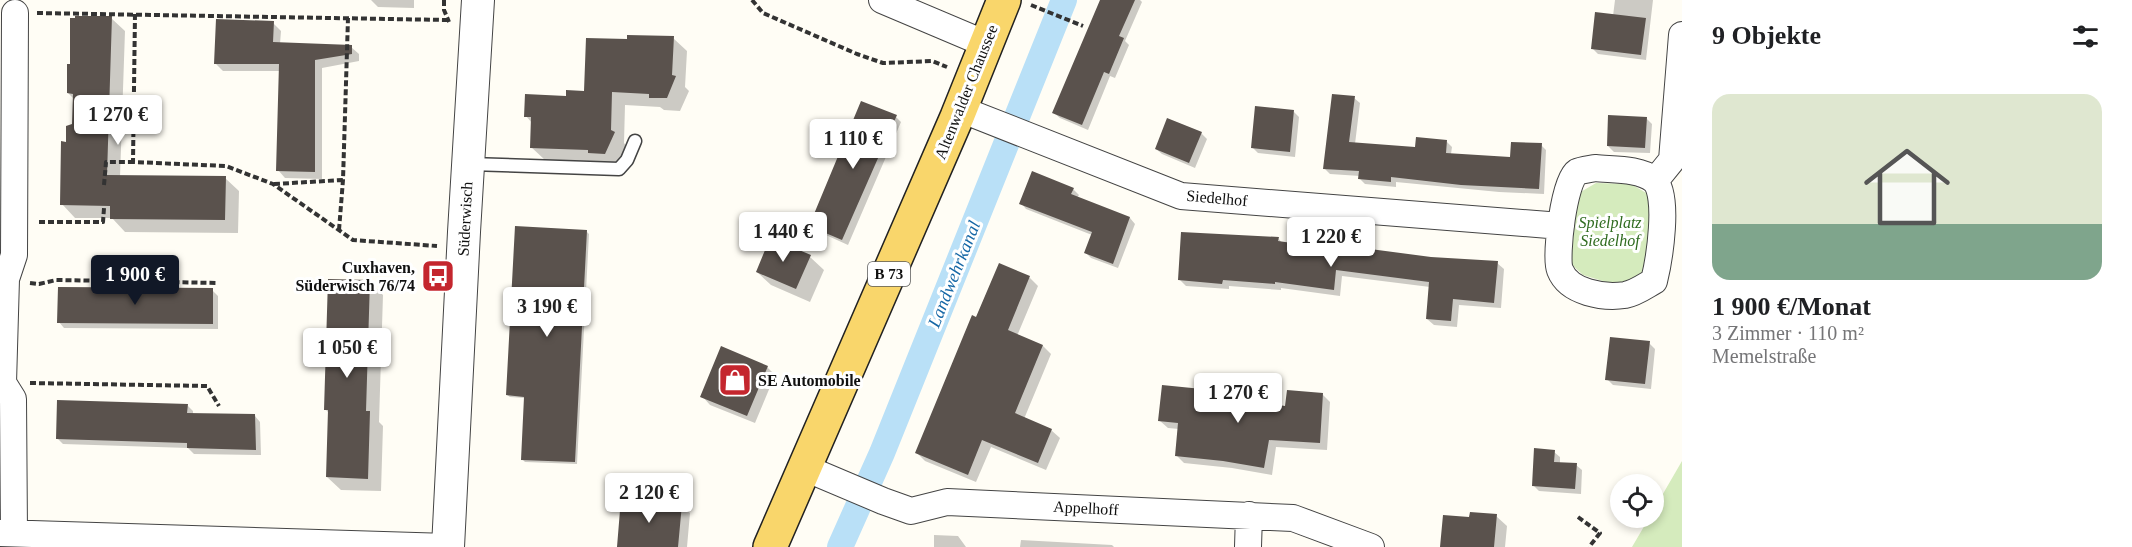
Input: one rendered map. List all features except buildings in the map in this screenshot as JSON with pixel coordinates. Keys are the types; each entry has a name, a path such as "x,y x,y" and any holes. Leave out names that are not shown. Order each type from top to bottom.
{"main road":[{"name":"Altenwalder Chaussee","path":"770,547 960,109 1004,0"}],"street":[{"name":"Süderwisch","path":"448,547 478,0"},
{"path":"882,0 986,44"},
{"path":"15,13 14,255 6,279 3,383 13,399 7,533 448,547"},
{"path":"1655,181 1677,160 1682,35"},
{"name":"Siedelhof","path":"960,109 1182,195 1561,226"},
{"path":"1595,168 1626,171 1641,174 1655,181 1659,188 1663,221 1659,263 1654,281 1638,291 1625,295 1580,290 1567,282 1559,268 1561,226 1569,182 1576,172 1595,168"},
{"name":"Appelhoff","path":"805,468 911,511 946,502 1293,518 1371,547"},
{"path":"1248,547 1249,515"}],"lane":[{"path":"468,164 619,169 627,160 635,141"}],"path":[{"path":"752,0 763,13 856,54 883,63 932,61 973,76"},
{"path":"1039,8 1083,26"},
{"path":"15,13 448,20"},
{"path":"133,162 135,14"},
{"path":"339,230 343,180 348,18"},
{"path":"104,185 106,162 226,166 273,184 353,240 442,246"},
{"path":"273,184 343,180"},
{"path":"14,221 103,222 104,208"},
{"path":"6,279 39,284 56,280 218,283"},
{"path":"3,383 207,386 219,406"},
{"path":"1578,517 1599,532 1589,547"}],"green space":[{"name":"Spielplatz Siedelhof","path":"1596,183 1631,184 1648,194 1651,222 1649,254 1644,271 1635,283 1606,282 1583,275 1568,261 1572,205 1579,193"},
{"path":"1682,461 1682,547 1632,547 1643,528 1664,528 1664,492"}],"waterway":[{"name":"Landwehrkanal","path":"840,547 882,453 1064,0"}],"place":[{"name":"Cuxhaven, Süderwisch 76/74","path":"438,276"},
{"name":"SE Automobile","path":"735,380"}]}
